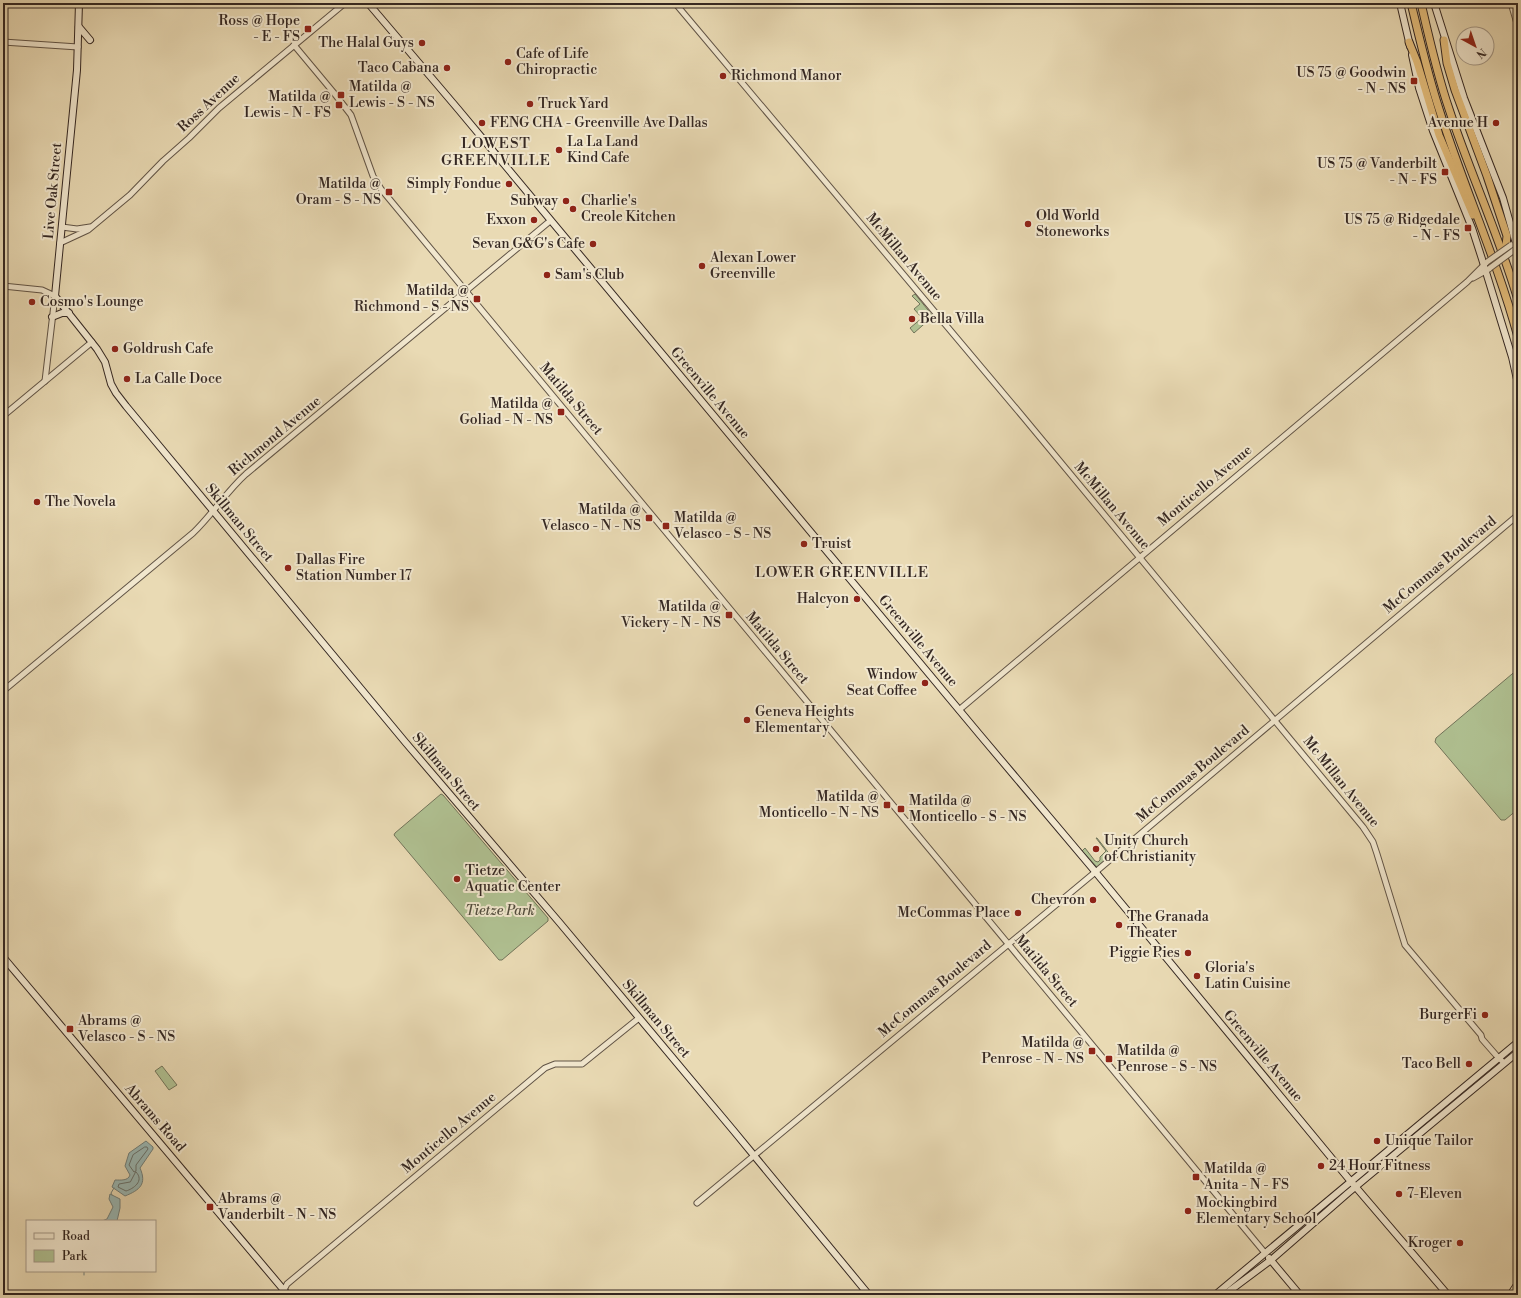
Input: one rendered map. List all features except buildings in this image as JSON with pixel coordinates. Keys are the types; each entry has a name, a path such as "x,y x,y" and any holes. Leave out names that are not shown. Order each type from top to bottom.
{"highway":[{"path":"1411,3 1425,61 1440,112 1500,276 1518,337"},
{"path":"1421,3 1439,77 1449,109 1505,259 1518,300"},
{"path":"1444,40 1446,63 1507,236 1505,259"},
{"path":"1409,42 1417,62 1434,121 1449,161 1474,218 1481,226"}],"main road":[{"name":"Live Oak Street","path":"54,296 62,227 78,48 79,3"},
{"name":"Greenville Avenue","path":"368,3 1095,871 1355,1187 1448,1295"},
{"path":"1400,3 1420,88 1432,131 1487,266 1518,384"},
{"path":"1434,3 1444,40 1464,98 1503,198 1516,246"},
{"path":"79,27 90,40"},
{"name":"Skillman Street","path":"54,296 92,342 105,362 111,384 116,393 213,512 406,743 515,869 869,1295"},
{"path":"52,317 62,313 69,313"},
{"name":"Abrams Road","path":"3,957 197,1185 288,1295"},
{"path":"1224,1295 1271,1260 1355,1187 1424,1131 1460,1100 1502,1060 1518,1042"},
{"path":"1215,1295 1455,1095 1502,1060 1518,1052"},
{"path":"1455,1095 1460,1100"},
{"path":"1419,1125 1424,1131"},
{"path":"1265,1253 1300,1295"}],"street":[{"name":"Ross Avenue","path":"60,243 83,233 93,226 135,190 159,164 189,138 219,108 345,3"},
{"name":"McMillan Avenue","path":"675,3 1175,600"},
{"path":"1511,3 1518,27"},
{"path":"3,42 78,48"},
{"name":"Matilda Street","path":"294,45 351,115 372,176 381,189 1265,1253"},
{"name":"Richmond Avenue","path":"3,691 193,533 213,512 232,487 246,474 550,221"},
{"path":"62,227 77,229 93,226"},
{"name":"Monticello Avenue","path":"959,710 1467,282 1516,246"},
{"name":"Skillman Street","path":"3,286 42,290 54,296"},
{"name":"Live Oak Street","path":"45,381 54,296"},
{"path":"3,416 92,342"},
{"path":"48,362 51,370 58,370"},
{"name":"McCommas Boulevard","path":"697,1203 1008,944 1518,515"},
{"name":"Mc Millan Avenue","path":"1175,600 1370,837 1377,854 1405,944 1496,1055 1502,1060"},
{"name":"Monticello Avenue","path":"284,1290 293,1278 545,1068 555,1064 582,1064 639,1018"}],"green space":[{"path":"915,294 932,315 931,318 914,333 910,328 922,318 914,309 920,304 912,296"},
{"path":"1518,669 1518,809 1505,820 1501,820 1435,742 1436,738"},
{"name":"Tietze Park","path":"441,794 548,918 548,921 502,960 499,960 394,835"},
{"path":"1096,838 1111,856 1097,867 1082,851 1085,848 1095,861 1098,862 1100,857 1106,851"},
{"path":"162,1066 177,1085 169,1090 155,1071"}],"water":[{"path":"146,1141 153,1147 153,1149 140,1168 143,1178 141,1186 125,1196 112,1187 115,1180 124,1180 129,1177 130,1175 125,1166 129,1153"},
{"path":"110,1194 120,1199 117,1220 104,1220 107,1219 113,1207 109,1199"}],"waterway":[{"path":"112,1195 111,1193 114,1188"}],"tram line":[{"path":"1506,1295 1518,1277"}],"place":[{"name":"Ross @ Hope - E - FS","path":"308,29"},
{"name":"The Halal Guys","path":"422,43"},
{"name":"Cafe of Life Chiropractic","path":"508,62"},
{"name":"Taco Cabana","path":"447,68"},
{"name":"Richmond Manor","path":"723,76"},
{"name":"US 75 @ Goodwin - N - NS","path":"1414,81"},
{"name":"Matilda @ Lewis - S - NS","path":"341,95"},
{"name":"Truck Yard","path":"530,104"},
{"name":"Matilda @ Lewis - N - FS","path":"339,105"},
{"name":"FENG CHA - Greenville Ave Dallas","path":"482,123"},
{"name":"Avenue H","path":"1496,123"},
{"name":"La La Land Kind Cafe","path":"559,150"},
{"name":"US 75 @ Vanderbilt - N - FS","path":"1445,172"},
{"name":"Simply Fondue","path":"509,184"},
{"name":"Matilda @ Oram - S - NS","path":"389,192"},
{"name":"Subway","path":"566,201"},
{"name":"Charlie's Creole Kitchen","path":"573,209"},
{"name":"Exxon","path":"534,220"},
{"name":"Old World Stoneworks","path":"1028,224"},
{"name":"US 75 @ Ridgedale - N - FS","path":"1468,228"},
{"name":"Sevan G&G's Cafe","path":"593,244"},
{"name":"Alexan Lower Greenville","path":"702,266"},
{"name":"Sam's Club","path":"547,275"},
{"name":"Matilda @ Richmond - S - NS","path":"477,299"},
{"name":"Cosmo's Lounge","path":"32,302"},
{"name":"Bella Villa","path":"912,319"},
{"name":"Goldrush Cafe","path":"115,349"},
{"name":"La Calle Doce","path":"127,379"},
{"name":"Matilda @ Goliad - N - NS","path":"561,412"},
{"name":"The Novela","path":"37,502"},
{"name":"Matilda @ Velasco - N - NS","path":"649,518"},
{"name":"Matilda @ Velasco - S - NS","path":"666,526"},
{"name":"Truist","path":"804,544"},
{"name":"Dallas Fire Station Number 17","path":"288,568"},
{"name":"Halcyon","path":"857,599"},
{"name":"Matilda @ Vickery - N - NS","path":"729,615"},
{"name":"Window Seat Coffee","path":"925,683"},
{"name":"Geneva Heights Elementary","path":"747,720"},
{"name":"Matilda @ Monticello - N - NS","path":"887,805"},
{"name":"Matilda @ Monticello - S - NS","path":"901,809"},
{"name":"Unity Church of Christianity","path":"1096,849"},
{"name":"Tietze Aquatic Center","path":"457,879"},
{"name":"Chevron","path":"1093,900"},
{"name":"McCommas Place","path":"1018,913"},
{"name":"The Granada Theater","path":"1119,925"},
{"name":"Piggie Pies","path":"1188,953"},
{"name":"Gloria's Latin Cuisine","path":"1197,976"},
{"name":"BurgerFi","path":"1485,1015"},
{"name":"Abrams @ Velasco - S - NS","path":"70,1029"},
{"name":"Matilda @ Penrose - N - NS","path":"1092,1051"},
{"name":"Matilda @ Penrose - S - NS","path":"1109,1059"},
{"name":"Taco Bell","path":"1469,1064"},
{"name":"Unique Tailor","path":"1377,1141"},
{"name":"24 Hour Fitness","path":"1321,1166"},
{"name":"Matilda @ Anita - N - FS","path":"1196,1177"},
{"name":"7-Eleven","path":"1399,1194"},
{"name":"Abrams @ Vanderbilt - N - NS","path":"210,1207"},
{"name":"Mockingbird Elementary School","path":"1188,1211"},
{"name":"Kroger","path":"1460,1243"}],"district":[{"name":"LOWEST GREENVILLE","path":"496,152"},
{"name":"LOWER GREENVILLE","path":"842,572"}]}
